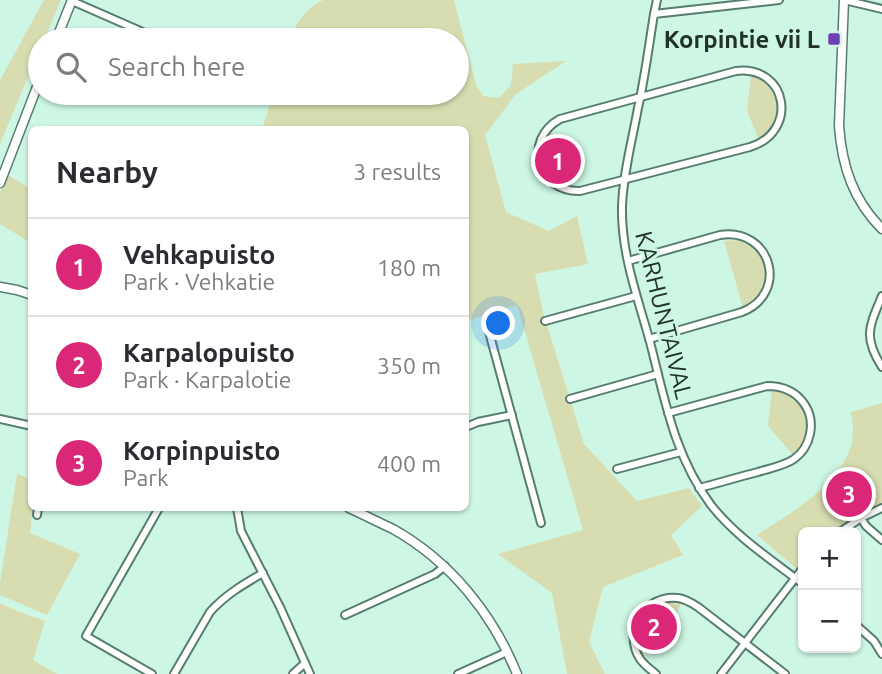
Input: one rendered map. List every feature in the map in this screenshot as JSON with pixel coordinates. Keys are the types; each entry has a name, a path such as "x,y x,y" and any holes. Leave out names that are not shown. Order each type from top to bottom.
{"street":[{"path":"61,28 72,0 134,28"},
{"name":"KARHUNTAIVAL","path":"657,0 624,180 625,248 636,296 668,413 681,452 699,488 735,531 798,580"},
{"path":"654,14 779,0"},
{"path":"882,9 844,0 839,126 842,159 852,187 866,212 882,229"},
{"path":"736,71 760,74 775,86 782,110 775,130 765,139 755,145 624,180 580,191 561,188 550,181 542,171 538,159 538,147 545,130 560,119 736,71"},
{"path":"0,183 30,105"},
{"path":"628,261 732,234 755,243 768,264 767,288 753,307 649,339"},
{"path":"0,287 28,294"},
{"path":"545,321 636,296"},
{"path":"882,296 869,337 873,353 882,368"},
{"path":"489,332 541,523"},
{"path":"570,399 658,374"},
{"path":"668,413 767,386 790,391 800,398 807,408 811,426 809,438 796,457 780,465 699,488"},
{"path":"469,426 512,415"},
{"path":"0,419 28,425"},
{"path":"617,469 681,452"},
{"path":"848,527 882,508"},
{"path":"152,674 86,636 157,511"},
{"path":"238,511 241,531 310,674"},
{"path":"365,511 445,566 486,615 517,674"},
{"path":"861,518 882,540"},
{"path":"345,615 435,574 445,566"},
{"path":"174,674 216,605 263,573"},
{"path":"721,674 798,574"},
{"path":"656,674 638,656 633,631 638,617 645,610 659,601 672,598 685,600 698,607 785,674"},
{"path":"861,629 874,641 882,654"},
{"path":"458,674 507,652"},
{"path":"293,674 305,663"}],"green space":[{"path":"44,0 61,0 49,28 29,28"},
{"path":"323,0 454,0 461,28 295,28 311,8"},
{"path":"28,29 28,77 0,144 0,80"},
{"path":"469,58 476,85 483,96 499,98 511,85 513,64 566,61 516,94 485,135 506,212 549,231 577,216 588,264 535,274 543,312 584,444 637,501 689,488 702,506 671,535 683,555 603,587 589,642 605,674 567,674 552,593 498,554 583,530 517,305 469,320 469,126 263,126 269,105 469,105"},
{"path":"751,74 771,86 779,103 774,122 759,140 747,111"},
{"path":"549,130 575,157 570,188 553,178 543,165 542,149"},
{"path":"8,175 28,187 28,241 0,224 0,192"},
{"path":"738,240 757,252 764,263 767,276 762,294 743,308 724,241"},
{"path":"772,389 794,398 806,415 807,436 794,456 768,426"},
{"path":"882,403 882,505 843,527 798,527 797,569 757,535 817,494 830,481 849,451 853,434 851,412"},
{"path":"17,474 28,478 28,511 33,511 30,533 80,554 47,615 0,595"},
{"path":"673,601 682,602 664,637 640,654 638,635 642,619 654,607"},
{"path":"0,603 45,621 33,660 57,674 0,674"}],"place":[{"name":"Korpintie vii L","path":"834,39"},
{"name":"Vehkapuisto","path":"558,161"},
{"name":"Korpinpuisto","path":"849,494"},
{"name":"Karpalopuisto","path":"654,627"}]}
